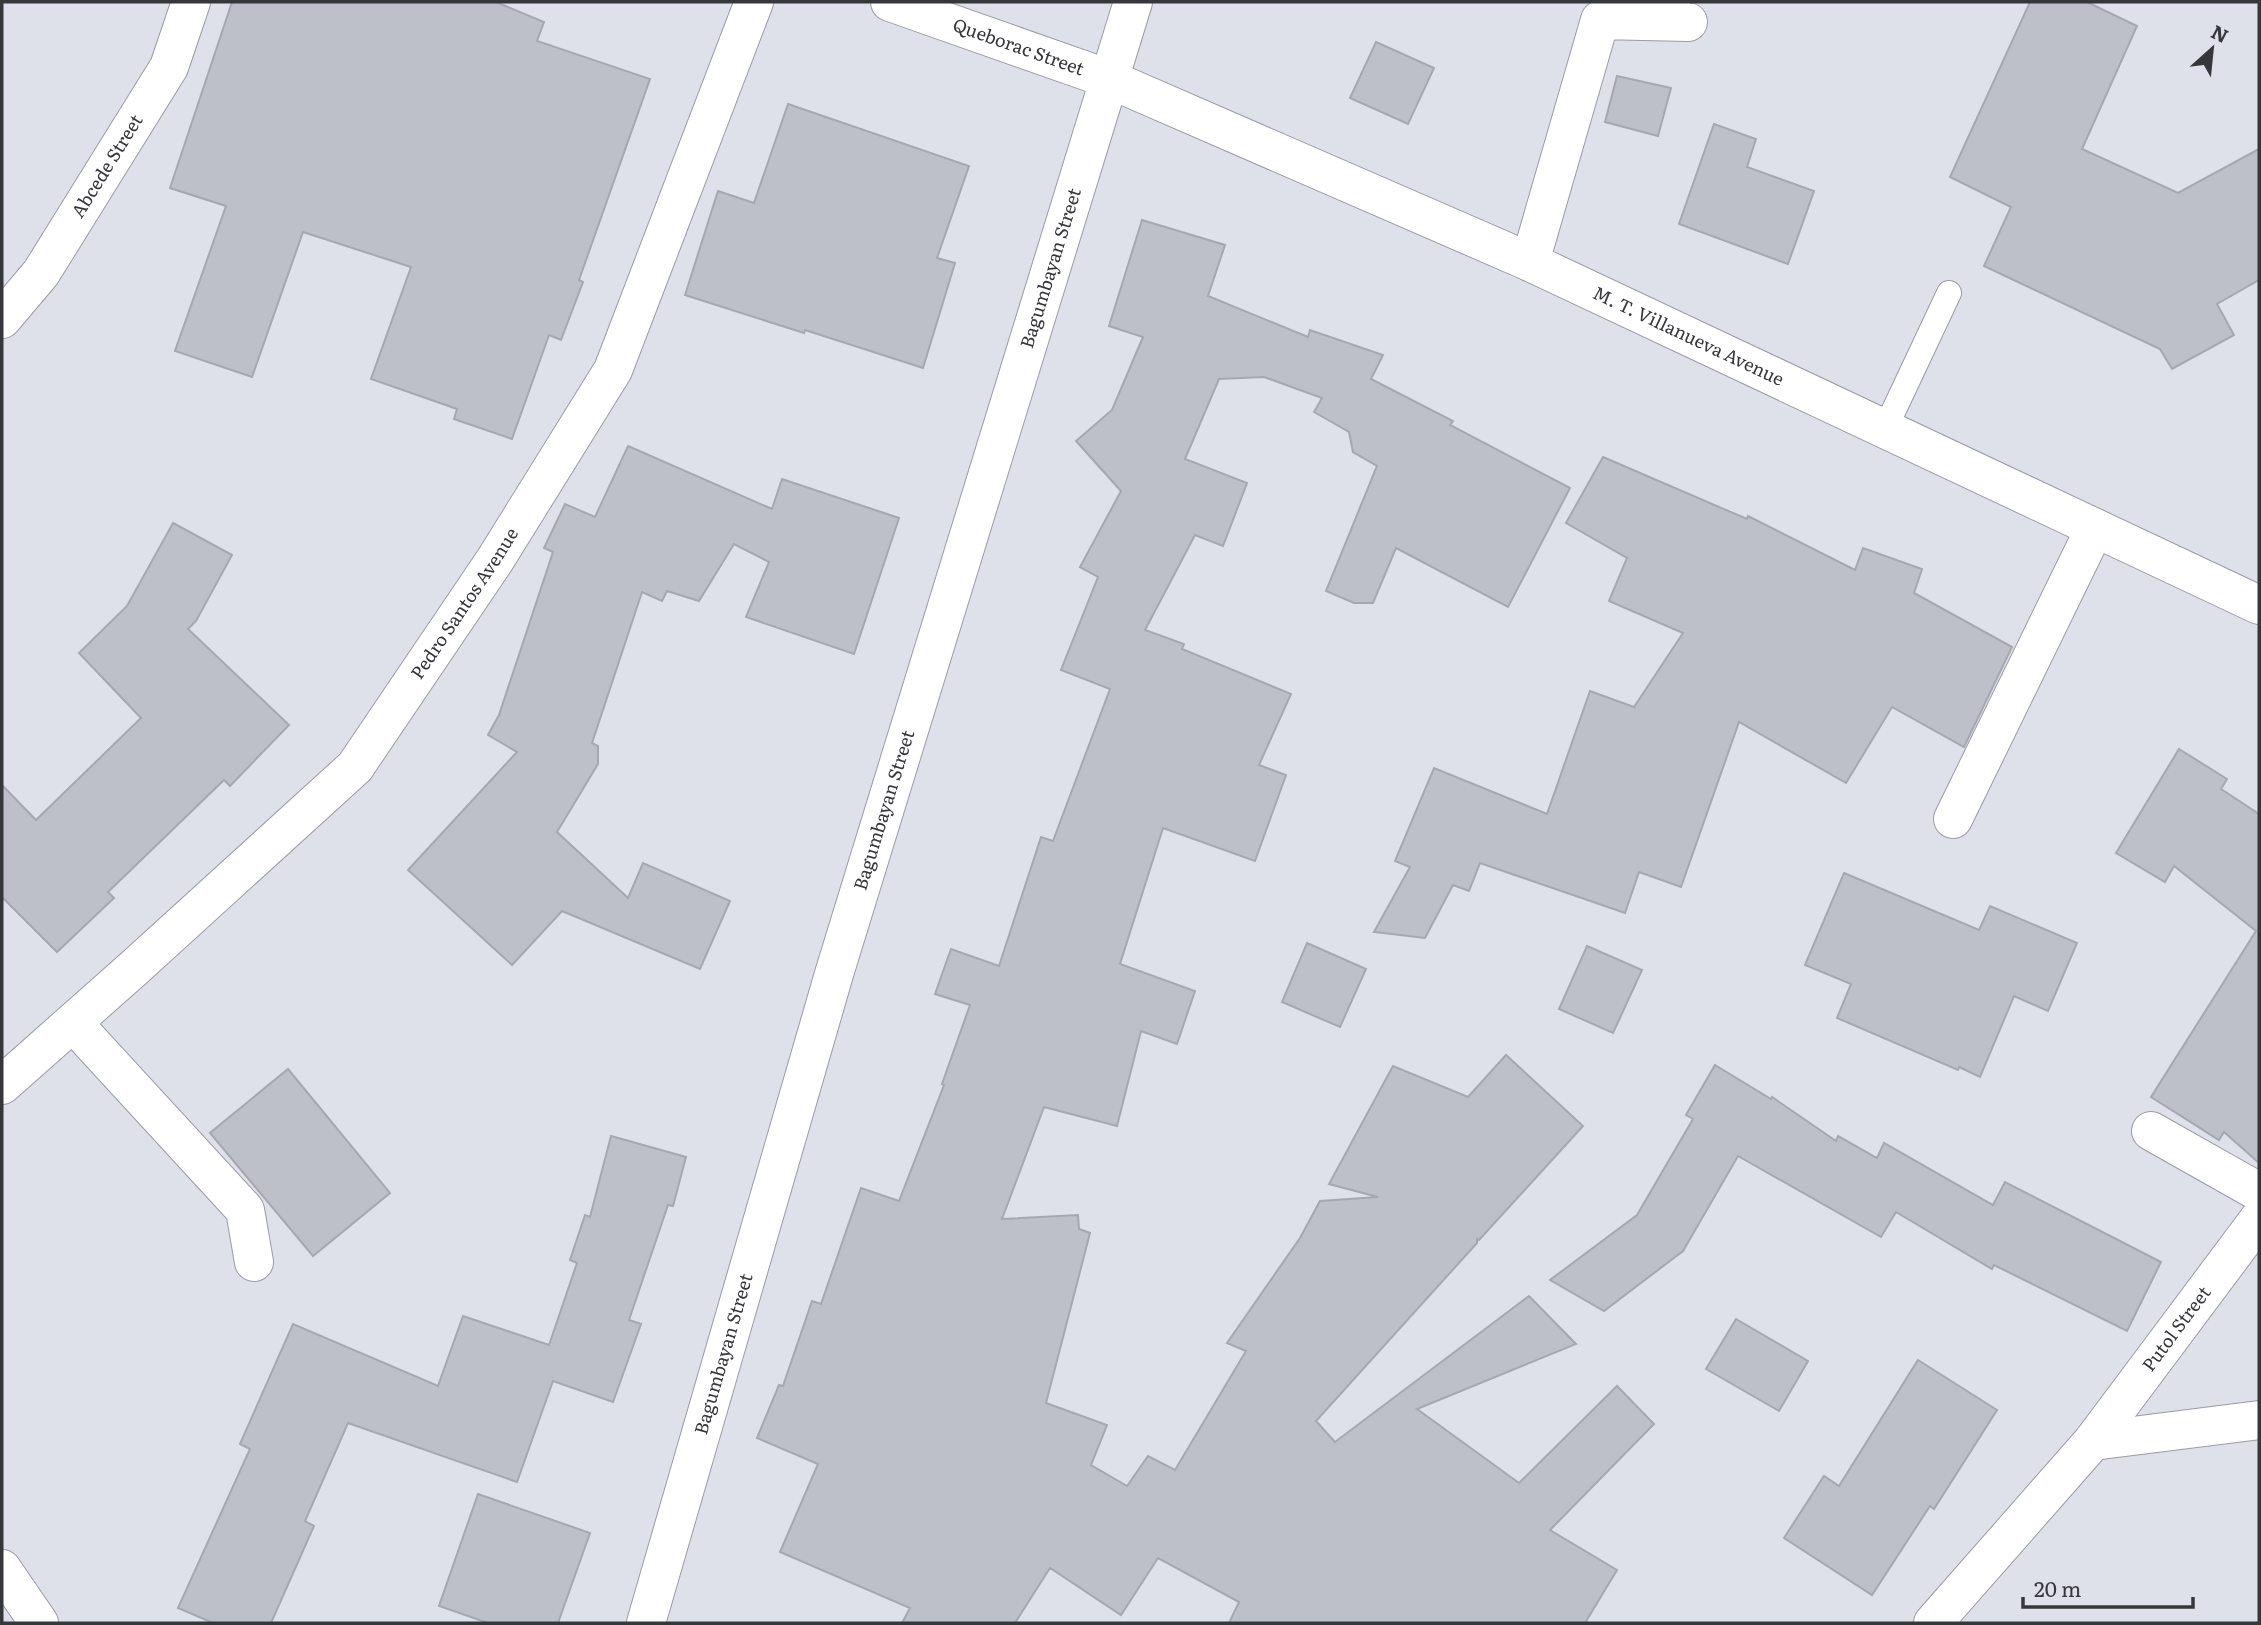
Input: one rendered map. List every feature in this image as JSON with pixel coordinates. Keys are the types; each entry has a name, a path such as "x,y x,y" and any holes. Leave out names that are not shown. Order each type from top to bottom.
{"street":[{"name":"Abcede Street","path":"2,318 41,273 169,67 191,2"},
{"name":"Pedro Santos Avenue","path":"2,1085 355,766 495,560 613,370 754,2"},
{"name":"Queborac Street","path":"890,2 1109,79"},
{"name":"Bagumbayan Street","path":"646,1623 834,974 1133,2"},
{"path":"1530,262 1600,20 1688,22"},
{"name":"M. T. Villanueva Avenue","path":"1109,79 1530,262 2259,605"},
{"path":"1954,818 2095,528"},
{"path":"73,1023 244,1210 254,1262"},
{"path":"2151,1131 2259,1192"},
{"name":"Putol Street","path":"1933,1623 2093,1441 2259,1219"},
{"path":"2093,1441 2259,1419"},
{"path":"2,1569 39,1623"}],"lane":[{"path":"1885,429 1949,293"}],"building":[{"path":"232,2 496,2 544,22 537,41 650,79 579,280 583,282 561,340 549,335 512,439 454,419 457,409 371,379 411,267 303,232 252,377 175,351 226,206 170,188"},
{"path":"2030,2 2087,2 2137,26 2082,149 2178,193 2259,149 2259,280 2217,304 2234,335 2172,369 2160,349 1984,266 2011,207 1950,177"},
{"path":"1376,42 1434,68 1408,124 1350,98"},
{"path":"1617,76 1671,88 1658,136 1605,122"},
{"path":"788,104 969,166 937,258 955,263 923,368 685,295 718,191 754,203"},
{"path":"1714,124 1756,139 1747,167 1814,191 1788,264 1679,224"},
{"path":"1142,220 1225,245 1208,296 1308,337 1310,330 1383,355 1371,379 1453,421 1450,425 1570,488 1508,607 1396,548 1373,603 1354,603 1326,591 1377,466 1353,452 1349,432 1314,412 1322,398 1264,377 1219,379 1185,459 1247,483 1223,546 1195,535 1145,630 1184,644 1182,649 1291,694 1259,765 1286,775 1255,861 1163,828 1120,964 1195,991 1177,1044 1141,1031 1117,1126 1044,1107 1002,1219 1078,1215 1079,1229 1090,1233 1046,1403 1107,1425 1091,1465 1127,1486 1148,1456 1175,1470 1246,1351 1227,1343 1300,1238 1320,1201 1378,1197 1329,1184 1393,1066 1468,1097 1506,1055 1583,1126 1479,1240 1477,1239 1477,1243 1316,1421 1335,1442 1529,1296 1576,1344 1417,1409 1519,1483 1617,1386 1654,1424 1550,1530 1617,1570 1585,1623 1229,1623 1239,1602 1158,1558 1121,1615 1050,1568 1015,1623 902,1623 910,1608 780,1552 818,1464 757,1438 779,1385 783,1386 812,1301 821,1304 861,1188 899,1201 944,1085 942,1084 970,1005 935,994 951,949 999,966 1041,837 1053,841 1110,689 1061,670 1098,577 1080,567 1121,491 1076,441 1112,410 1143,337 1109,326"},
{"path":"628,446 772,509 782,479 899,518 854,654 746,617 769,562 734,544 699,601 667,591 662,601 642,592 592,743 598,746 598,764 557,832 628,898 643,863 730,901 700,969 562,911 512,965 408,870 517,752 488,735 499,715 553,552 544,548 565,504 595,517"},
{"path":"1603,457 1747,519 1748,516 1855,570 1863,548 1922,569 1914,593 2012,647 1964,747 1892,707 1846,783 1739,722 1681,887 1639,872 1625,913 1480,863 1469,891 1453,885 1425,938 1374,932 1410,867 1395,861 1434,768 1547,814 1590,691 1634,707 1683,633 1609,601 1627,558 1566,523"},
{"path":"173,523 232,555 196,621 188,629 289,725 230,786 224,780 108,892 114,898 57,952 2,897 2,785 36,820 141,718 79,653 127,606"},
{"path":"2179,749 2227,779 2221,789 2259,814 2259,1163 2224,1132 2219,1140 2151,1097 2256,931 2174,866 2165,882 2116,853"},
{"path":"1844,873 1979,930 1990,906 2077,943 2048,1011 2014,996 1980,1077 1837,1018 1851,984 1805,965"},
{"path":"1307,943 1366,969 1340,1027 1282,1002"},
{"path":"1587,946 1642,970 1613,1033 1559,1009"},
{"path":"1715,1065 1771,1099 1772,1097 1836,1141 1838,1136 1877,1158 1884,1143 1993,1205 2005,1182 2161,1262 2127,1331 1994,1265 1992,1269 1896,1212 1881,1237 1738,1156 1683,1251 1604,1311 1550,1280 1637,1215 1693,1119 1686,1115"},
{"path":"288,1069 390,1193 313,1256 210,1133"},
{"path":"611,1136 686,1157 673,1206 668,1205 629,1320 641,1324 613,1402 553,1381 517,1482 348,1423 305,1521 314,1526 271,1623 213,1623 178,1608 250,1449 240,1444 293,1324 438,1386 463,1316 549,1345 577,1263 570,1260 585,1215 590,1217"},
{"path":"1736,1319 1808,1361 1779,1411 1706,1369"},
{"path":"1918,1360 1997,1410 1934,1509 1930,1506 1872,1595 1784,1538 1824,1476 1839,1486"},
{"path":"478,1494 590,1533 558,1623 488,1623 439,1606"}]}
